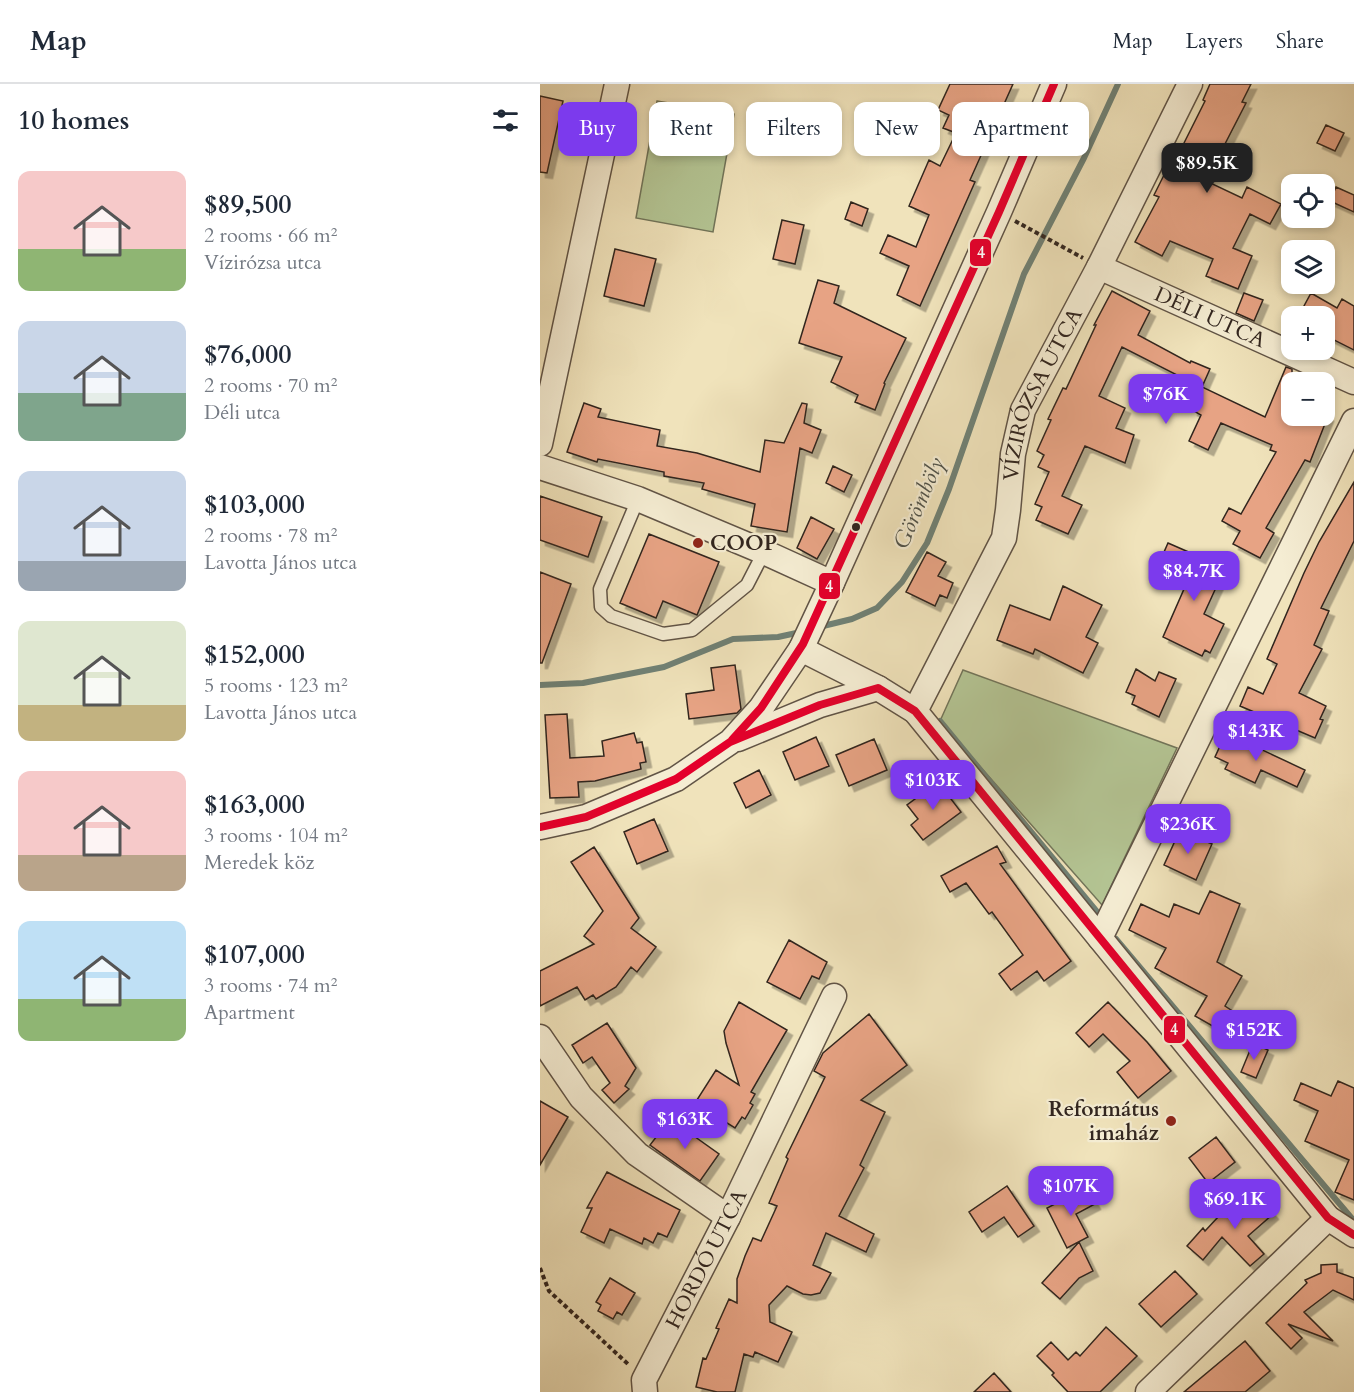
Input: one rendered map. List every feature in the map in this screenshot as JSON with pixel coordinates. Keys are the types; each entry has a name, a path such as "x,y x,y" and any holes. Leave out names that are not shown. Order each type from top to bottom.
{"street":[{"path":"540,444 617,84"},
{"path":"730,742 761,708 802,647 999,212 1054,84"},
{"name":"VÍZIRÓZSA UTCA","path":"915,711 1004,538 1013,454 1023,410 1099,267 1190,84"},
{"name":"DÉLI UTCA","path":"1099,267 1354,382"},
{"path":"1100,938 1354,421"},
{"path":"540,467 638,499 832,583"},
{"path":"802,647 915,711 1328,1218 1354,1236"},
{"path":"540,827 586,816 676,779 730,742 820,705 878,688"},
{"name":"HORDÓ UTCA","path":"645,1386 834,996"},
{"path":"540,1037 581,1097 637,1154 728,1217"},
{"path":"1148,1392 1328,1218"}],"lane":[{"path":"638,499 600,589 601,607 611,616 663,634 692,630 747,585 764,552"}],"path":[{"path":"1022,226 1064,248"},
{"path":"540,1268 549,1291 645,1386"}],"green space":[{"path":"649,146 649,156 727,156 713,232 636,218"},
{"path":"963,670 1177,748 1102,905 940,721"}],"building":[{"path":"950,84 1013,84 1005,102 952,102 952,131 943,128 949,115 940,111 940,106"},
{"path":"1210,84 1251,84 1242,102 1246,103 1206,181 1242,198 1247,187 1281,204 1270,224 1250,214 1233,248 1252,256 1238,289 1206,276 1213,259 1170,241 1162,256 1135,242 1159,197 1154,195 1170,163 1173,165 1205,101 1203,100"},
{"path":"540,96 563,101 558,102 558,124 547,173 540,172"},
{"path":"1326,125 1344,133 1335,151 1317,143"},
{"path":"952,141 952,156 981,156 970,180 975,182 920,306 897,295 909,266 880,253 888,235 916,247 929,215 909,206 929,160 940,166"},
{"path":"1336,187 1354,195 1354,212 1335,203"},
{"path":"851,202 868,209 862,226 845,219"},
{"path":"782,220 804,225 795,264 773,259"},
{"path":"615,249 656,259 644,306 604,296"},
{"path":"818,280 839,286 834,303 906,338 884,383 875,410 855,402 858,395 831,382 842,357 799,343"},
{"path":"1112,291 1150,311 1138,335 1190,363 1191,361 1210,369 1202,387 1265,417 1281,379 1281,426 1324,426 1310,462 1305,460 1266,528 1274,533 1260,558 1233,544 1240,531 1222,521 1229,508 1241,514 1276,452 1270,450 1272,445 1221,423 1208,450 1189,441 1201,415 1192,410 1195,404 1177,396 1185,379 1122,347 1099,396 1125,408 1116,428 1134,435 1125,463 1085,446 1062,496 1082,505 1068,534 1036,520 1042,507 1035,504 1049,472 1038,467 1044,455 1037,451 1051,420 1048,419 1063,388 1066,389 1096,325 1094,325"},
{"path":"1244,293 1263,300 1254,321 1236,313"},
{"path":"1310,294 1313,294 1334,306 1304,306"},
{"path":"1342,299 1354,306 1354,350 1335,340 1335,307 1337,308"},
{"path":"1286,367 1292,369 1292,372 1284,372"},
{"path":"584,403 601,409 598,417 660,430 657,446 697,453 760,472 765,440 784,443 802,403 807,404 804,423 821,430 812,453 800,448 787,532 751,526 755,504 702,489 704,483 664,476 664,472 598,459 597,462 567,452"},
{"path":"833,466 852,475 844,492 826,483"},
{"path":"1354,482 1354,541 1321,608 1329,611 1314,645 1322,649 1299,693 1326,706 1315,738 1240,706 1248,687 1263,694 1277,664 1267,659 1319,542"},
{"path":"540,496 602,517 588,557 540,540"},
{"path":"811,517 834,529 817,559 797,548"},
{"path":"649,534 719,562 697,615 663,601 656,618 620,603"},
{"path":"1168,543 1225,568 1204,614 1224,624 1210,653 1205,650 1202,656 1163,637 1191,573 1161,559"},
{"path":"927,552 946,562 938,576 953,583 947,598 940,595 935,606 906,592"},
{"path":"540,572 571,584 542,663 540,663"},
{"path":"1063,586 1102,605 1086,637 1098,643 1083,673 1035,649 1033,654 997,640 1010,605 1050,620"},
{"path":"735,665 741,709 737,713 689,719 686,694 714,690 711,668"},
{"path":"1136,669 1155,681 1159,672 1176,679 1159,717 1132,704 1135,696 1126,692"},
{"path":"567,714 570,758 604,756 602,741 634,733 637,743 642,742 646,762 640,763 641,769 595,781 578,782 579,797 550,798 545,715"},
{"path":"1226,733 1305,770 1297,787 1261,770 1255,783 1225,769 1228,763 1215,757"},
{"path":"816,737 829,766 795,780 783,752"},
{"path":"874,739 887,770 849,786 836,755"},
{"path":"759,770 771,795 746,808 734,783"},
{"path":"938,782 961,812 923,840 911,825 918,819 907,805"},
{"path":"654,819 668,851 637,864 624,832"},
{"path":"1180,830 1212,844 1196,880 1164,865"},
{"path":"997,846 1006,862 1000,864 1071,961 1044,981 1037,971 1011,990 999,974 1023,955 992,912 989,914 966,883 950,892 941,876"},
{"path":"594,847 639,918 631,928 656,947 637,972 631,967 616,987 596,999 593,995 585,1000 577,987 540,1006 540,971 594,944 584,936 603,911 571,862"},
{"path":"1210,891 1240,904 1217,962 1242,976 1225,1006 1234,1012 1223,1032 1195,1016 1207,996 1155,968 1166,948 1129,930 1141,904 1169,917 1174,904 1199,914"},
{"path":"789,940 827,962 819,979 812,976 800,999 767,982"},
{"path":"739,1002 787,1030 751,1092 755,1094 750,1103 753,1105 745,1119 742,1117 735,1128 695,1103 716,1070 739,1085 724,1031"},
{"path":"1108,1002 1147,1042 1171,1071 1138,1098 1117,1072 1130,1061 1103,1034 1089,1047 1076,1033"},
{"path":"869,1014 907,1065 861,1100 885,1112 860,1165 864,1168 839,1216 874,1234 866,1252 826,1233 813,1265 831,1273 820,1293 803,1294 787,1286 769,1305 770,1322 792,1332 778,1362 755,1352 753,1357 744,1354 735,1392 717,1392 696,1387 703,1358 706,1359 729,1299 737,1303 737,1279 753,1238 761,1241 777,1206 769,1203 788,1159 786,1157 825,1077 814,1071 823,1053"},
{"path":"607,1023 636,1068 625,1086 629,1089 614,1103 602,1090 610,1083 592,1057 583,1063 572,1045"},
{"path":"1253,1043 1268,1050 1256,1078 1241,1072"},
{"path":"1338,1081 1354,1088 1354,1200 1335,1192 1349,1160 1305,1141 1318,1111 1294,1100 1301,1083 1331,1096"},
{"path":"540,1101 568,1117 540,1165"},
{"path":"670,1119 719,1154 700,1181 650,1145"},
{"path":"1216,1137 1235,1162 1208,1183 1189,1158"},
{"path":"607,1172 680,1210 667,1237 658,1233 653,1243 644,1238 642,1244 610,1229 604,1243 581,1232 592,1208 587,1208"},
{"path":"1007,1186 1034,1226 1018,1237 1004,1217 982,1232 969,1212"},
{"path":"1086,1188 1095,1204 1076,1214 1088,1237 1067,1248 1047,1208"},
{"path":"1252,1190 1273,1214 1248,1236 1264,1254 1250,1266 1222,1237 1203,1260 1187,1246 1203,1228 1205,1231 1219,1216 1221,1217"},
{"path":"1079,1242 1093,1271 1079,1278 1060,1299 1042,1283"},
{"path":"1337,1264 1337,1272 1354,1278 1354,1300 1333,1290 1304,1312 1333,1341 1288,1324 1302,1338 1291,1349 1266,1323 1307,1283 1305,1280 1321,1273 1321,1265"},
{"path":"1175,1271 1197,1294 1161,1327 1139,1304"},
{"path":"610,1278 635,1293 622,1315 617,1312 613,1319 598,1311 601,1305 596,1302"},
{"path":"1106,1327 1137,1356 1100,1392 1068,1392 1037,1356 1051,1342 1068,1360 1076,1352 1080,1356"},
{"path":"1245,1341 1270,1371 1245,1392 1184,1392"},
{"path":"994,1373 1011,1392 974,1392"}],"waterway":[{"name":"Görömböly","path":"819,627 852,619 877,608 902,582 927,543 949,489 1024,274 1084,158 1118,84"},
{"name":"Görömböly","path":"540,685 583,683 664,667 733,639 778,637 801,632"},
{"path":"940,721 1098,913"},
{"path":"1116,939 1354,1221"}],"transit line":[{"name":"4","path":"732,740 761,708 803,644 999,212 1054,84"},
{"name":"4","path":"540,827 586,817 676,779 730,742 820,705 878,688 915,711 1328,1218 1354,1235"}],"place":[{"name":"COOP","path":"698,543"},
{"name":"Református imaház","path":"1171,1121"}]}
